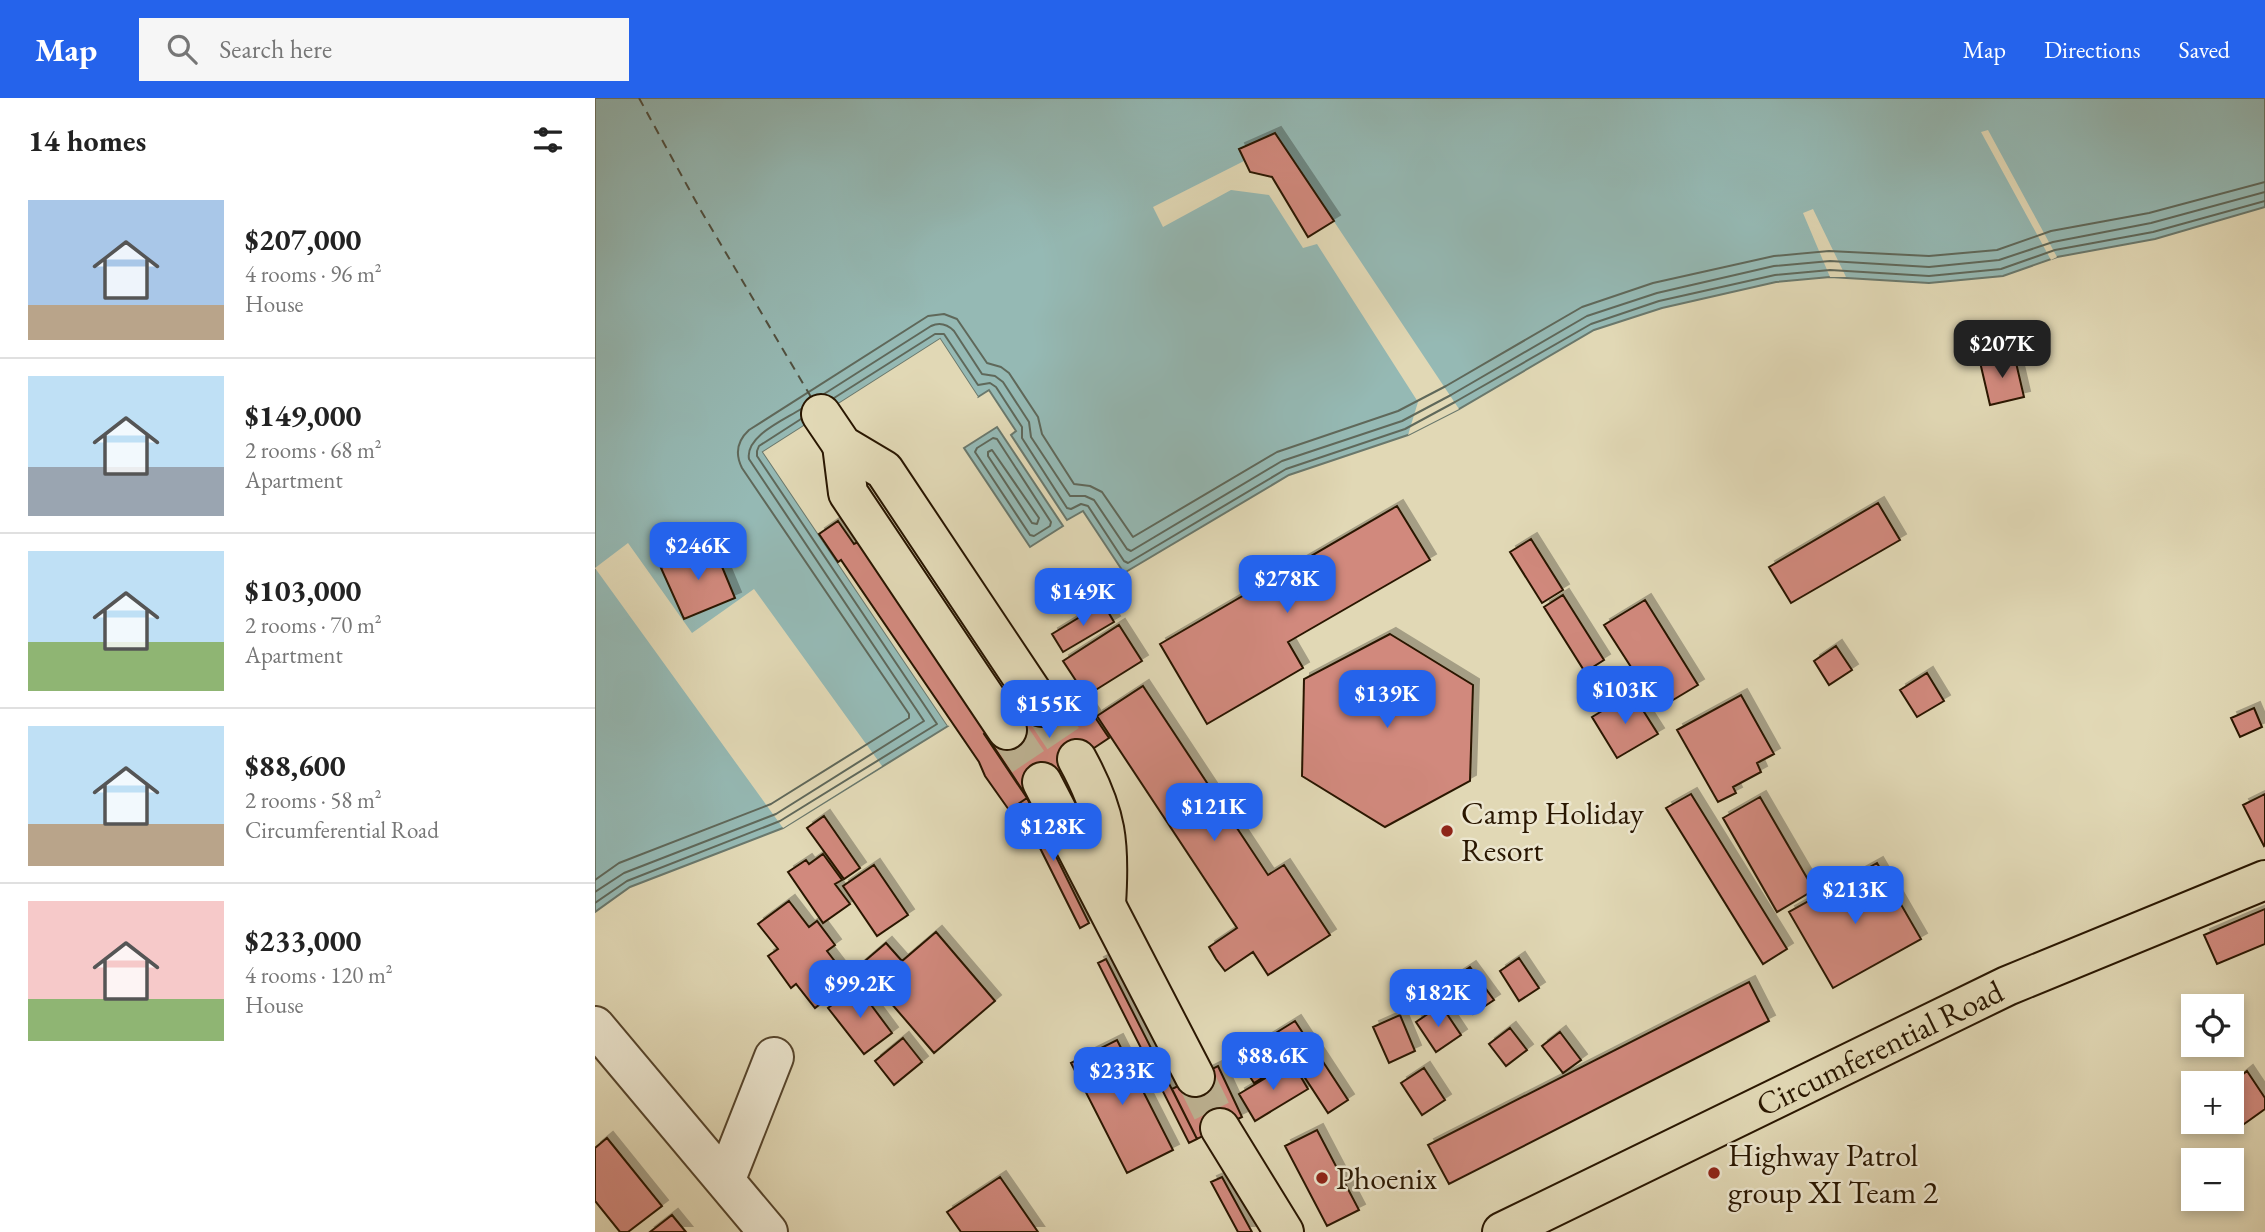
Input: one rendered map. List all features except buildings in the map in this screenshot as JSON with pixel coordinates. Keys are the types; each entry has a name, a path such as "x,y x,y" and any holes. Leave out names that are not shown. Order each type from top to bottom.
{"main road":[{"path":"1007,730 848,494 832,430 884,470 1042,707"},
{"path":"1077,759 1095,791 1103,817 1108,860 1106,906"},
{"path":"1042,782 1195,1077"},
{"name":"Circumferential Road","path":"1502,1232 2007,986 2265,880"},
{"path":"1220,1128 1284,1232"}],"lane":[{"path":"595,1026 768,1232"},
{"path":"726,1179 774,1057"}],"water":[{"path":"595,98 2265,98 2265,207 2155,239 2057,257 2003,276 1929,283 1830,277 1776,282 1662,308 1594,330 1459,409 1408,435 1289,475 1124,573 1083,511 1067,520 1011,435 1016,431 989,390 978,397 940,339 763,452 948,726 783,828 630,887 595,912"},
{"path":"997,427 1063,526 1030,547 964,448"}],"pier":[{"path":"1988,130 2057,257 2051,260 1981,132"},
{"path":"1275,133 1459,409 1408,435 1418,402 1317,244 1303,248 1269,195 1231,190 1163,227 1153,207 1244,161 1239,149"},
{"path":"1813,209 1846,277 1830,277 1803,213"},
{"path":"940,339 978,397 975,399 939,344 768,453 951,724 948,726 763,452"},
{"path":"628,543 692,633 754,589 882,766 783,828 595,568"}],"ferry route":[{"path":"639,98 700,209 811,397"}],"tunnel":[{"path":"1042,707 1077,759"},
{"path":"1007,730 1042,782"},
{"path":"1195,1077 1220,1128"}],"place":[{"name":"Camp Holiday Resort","path":"1447,831"},
{"name":"Highway Patrol group XI Team 2","path":"1714,1173"},
{"name":"Phoenix","path":"1322,1178"}]}
